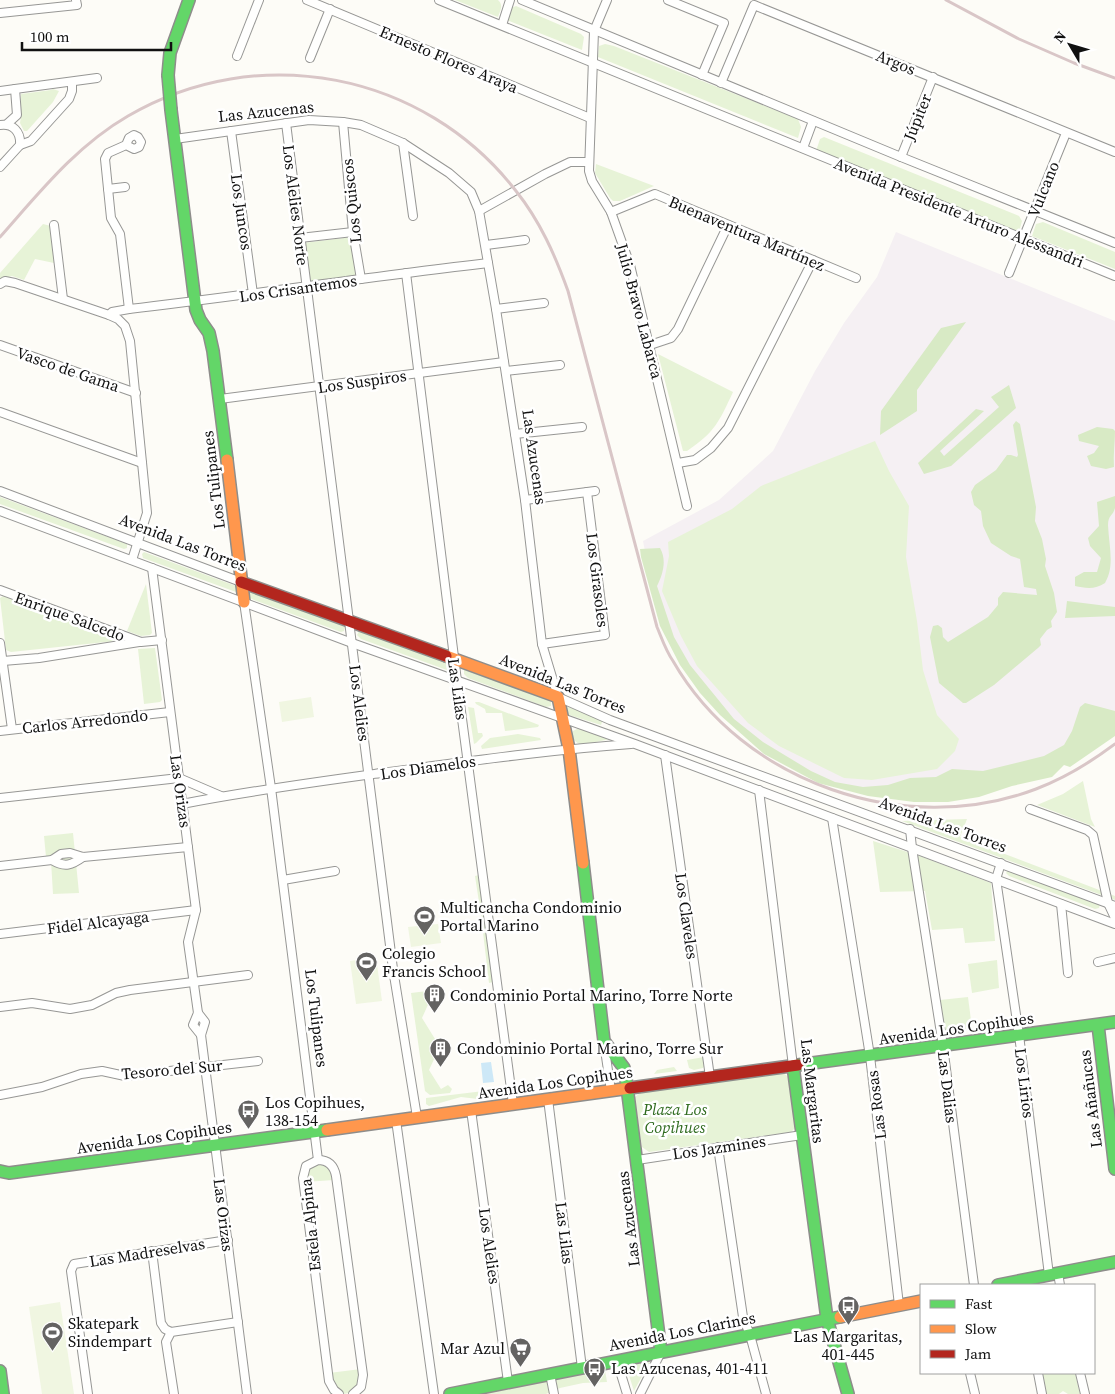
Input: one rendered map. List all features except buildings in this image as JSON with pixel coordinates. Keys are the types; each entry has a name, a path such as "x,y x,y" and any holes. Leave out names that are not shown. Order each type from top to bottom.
{"main road":[{"name":"Los Tulipanes","path":"189,0 170,53 168,76 171,110 197,314 210,338 220,399 244,602"},
{"name":"Avenida Las Torres","path":"241,582 558,697"},
{"name":"Las Azucenas","path":"558,697 569,749 604,1041 624,1068 628,1088 661,1352"},
{"name":"Avenida Los Copihues","path":"0,1171 9,1173 1115,1022"},
{"name":"Las Añañucas","path":"1098,1024 1115,1169"},
{"name":"Las Margaritas","path":"793,1066 827,1319 848,1394"},
{"path":"1017,1283 1115,1262"},
{"name":"Avenida Los Clarines","path":"450,1394 488,1390 508,1382 920,1300"},
{"path":"0,1371 3,1394"}],"street":[{"path":"237,56 259,0"},
{"name":"Ernesto Flores Araya","path":"307,0 590,118"},
{"name":"Avenida Presidente Arturo Alessandri","path":"439,0 1115,276"},
{"path":"502,26 510,0"},
{"name":"Avenida Presidente Arturo Alessandri","path":"522,0 1115,244"},
{"path":"594,31 607,0"},
{"path":"668,0 724,23 702,75"},
{"path":"0,13 77,3"},
{"name":"Argos","path":"721,83 754,5 1115,152"},
{"path":"310,58 330,9"},
{"name":"Julio Bravo Labarca","path":"594,31 589,171 592,181 611,212 630,265 688,506"},
{"name":"Júpiter","path":"900,157 933,77"},
{"path":"0,91 97,78"},
{"path":"0,167 20,145 31,141 68,99 72,91 72,82"},
{"path":"3,124 17,115 15,89"},
{"name":"Las Azucenas","path":"175,139 309,120 361,125 403,143 449,173 471,192 479,211 486,245 506,372 525,500 542,644 558,697"},
{"path":"802,148 813,121"},
{"name":"Los Quiscos","path":"343,122 353,232 361,279"},
{"name":"Los Alelies Norte","path":"286,123 307,288"},
{"path":"3,124 11,126 18,132 20,145"},
{"name":"Los Juncos","path":"231,131 253,294"},
{"name":"Vulcano","path":"1009,272 1066,133"},
{"path":"403,143 413,216"},
{"path":"126,146 108,154 105,159 111,218 120,234 129,309"},
{"path":"479,211 570,162 589,162"},
{"path":"108,189 125,187"},
{"name":"Buenaventura Martínez","path":"611,212 655,194 856,278"},
{"path":"54,225 63,299"},
{"path":"650,345 671,338 678,329 728,225"},
{"path":"300,238 353,232"},
{"path":"486,245 525,240"},
{"path":"678,463 695,460 711,448 728,428 813,260"},
{"name":"Los Crisantemos","path":"109,315 112,312 129,309 307,288 361,279 488,263"},
{"name":"Las Lilas","path":"406,273 454,658 513,1104"},
{"path":"0,284 5,281 15,283 63,299 109,315 118,319 125,326 130,341 148,513 132,560"},
{"name":"Los Alelies","path":"307,288 393,970 417,1117"},
{"path":"496,309 544,303"},
{"name":"Vasco de Gama","path":"0,345 136,393"},
{"name":"Los Suspiros","path":"220,399 504,362"},
{"path":"506,372 560,365"},
{"path":"0,412 142,463"},
{"path":"515,434 582,427"},
{"name":"Avenida Las Torres","path":"0,491 241,582"},
{"name":"Los Girasoles","path":"525,500 591,492 605,635 542,644"},
{"name":"Avenida Las Torres","path":"0,511 352,643 665,755 1115,924"},
{"name":"Las Orizas","path":"152,568 196,910 188,942 198,1013 193,1025 201,1035 247,1394"},
{"name":"Enrique Salcedo","path":"0,590 141,642"},
{"name":"Los Tulipanes","path":"244,602 271,788 318,1160"},
{"name":"Enrique Salcedo","path":"3,661 39,658 162,640"},
{"path":"0,643 12,730"},
{"name":"Avenida Las Torres","path":"558,697 610,720 1111,904"},
{"name":"Carlos Arredondo","path":"0,731 170,712"},
{"name":"Los Diamelos","path":"182,804 271,788 468,761 569,749 635,744"},
{"name":"Los Claveles","path":"665,755 710,1077"},
{"path":"0,798 179,778 222,796"},
{"name":"Las Margaritas","path":"759,790 793,1066"},
{"path":"1030,809 1087,830 1093,835 1115,918"},
{"name":"Las Rosas","path":"832,818 870,1056 899,1305"},
{"name":"Las Dalias","path":"910,829 943,1046 974,1284"},
{"path":"0,866 52,860 61,854 70,853 83,857 188,847"},
{"path":"52,860 61,866 73,864 83,857"},
{"name":"Los Lirios","path":"1001,863 996,880 1053,1274 1059,1284"},
{"path":"283,880 335,871"},
{"path":"1061,904 1068,973"},
{"name":"Fidel Alcayaga","path":"0,934 196,910"},
{"path":"1098,962 1115,958"},
{"path":"0,1008 32,1004 70,1009 92,1005 130,990 248,975"},
{"name":"Las Azucenas","path":"604,1041 611,1090"},
{"name":"Tesoro del Sur","path":"0,1095 42,1088 81,1074 102,1072 125,1076 258,1062"},
{"name":"Las Lilas","path":"548,1099 582,1368"},
{"name":"Los Alelies","path":"472,1110 508,1382"},
{"path":"396,1120 434,1394"},
{"name":"Los Jazmines","path":"637,1160 802,1135"},
{"path":"718,1147 743,1317 750,1334 766,1394"},
{"name":"Estela Alpina","path":"339,1394 334,1390 329,1381 303,1178 306,1166 318,1160 329,1163 334,1169 336,1176 363,1375 361,1387 353,1394"},
{"name":"Las Madreselvas","path":"88,1394 71,1271 74,1264 228,1240"},
{"path":"152,1251 161,1322 165,1329 171,1332 238,1322"},
{"path":"171,1332 166,1342 174,1394"},
{"path":"640,1394 661,1352"},
{"path":"618,1361 627,1394"},
{"path":"550,1374 554,1394"},
{"path":"970,1374 975,1394"},
{"path":"1038,1374 1042,1394"},
{"path":"1080,1374 1084,1394"}],"shaded area":[{"path":"896,232 1115,321 1115,725 1098,739 934,798 824,782 734,724 681,658 649,572 643,541 719,500 773,451 815,371 844,323 877,277"}],"green space":[{"path":"455,0 498,0 501,8 498,17"},
{"path":"516,6 581,34 584,37 582,50 507,20 511,8"},
{"path":"605,44 798,119 801,127 798,138 598,57 599,46"},
{"path":"53,89 59,91 53,102 27,131 24,131 20,123 21,94"},
{"path":"824,137 1019,216 1022,221 1019,232 816,151 820,139"},
{"path":"596,164 654,186 620,201 613,201 595,173"},
{"path":"1043,222 1115,252 1115,269 1032,236 1036,224"},
{"path":"43,224 51,226 54,263 35,259 24,280 12,276 0,280 0,273"},
{"path":"352,237 356,276 308,282 303,243"},
{"path":"966,322 917,390 917,411 880,435 881,411 941,328"},
{"path":"658,354 733,392 715,426 704,438 687,451 683,451"},
{"path":"1009,385 1016,408 951,466 924,474 918,463 976,409 984,411 940,451 944,456 999,407 991,397"},
{"path":"1016,421 1020,424 1036,507 1035,521 1042,539 1046,559 1045,566 1054,593 1057,612 1051,621 1052,627 1040,639 1041,645 1038,648 994,685 966,703 963,703 939,683 930,637 933,626 938,625 942,628 943,637 948,642 988,617 998,605 998,598 1003,592 1037,595 1036,589 1024,587 1020,559 1011,556 991,543 983,526 981,511 974,505 971,492 975,485 996,470 1007,455 1017,457 1013,425"},
{"path":"1097,427 1113,429 1115,431 1114,467 1106,469 1091,466 1087,456 1094,453 1099,446 1079,441 1078,435"},
{"path":"875,441 909,506 906,557 923,670 937,715 959,739 955,751 937,769 872,780 844,778 779,746 748,723 697,666 681,636 662,591 669,556 668,542 732,509 761,486"},
{"path":"1115,496 1115,508 1108,522 1111,563 1108,577 1105,583 1098,587 1086,588 1075,586 1075,577 1084,572 1097,572 1101,558 1090,546 1088,538 1099,526 1097,502"},
{"path":"0,497 127,544 127,548 124,549 0,504"},
{"path":"660,548 663,557 663,567 657,586 674,637 690,665 734,719 763,742 811,771 835,782 863,787 888,785 910,778 936,777 952,769 983,771 1044,756 1064,745 1072,731 1080,707 1085,703 1115,711 1115,736 1070,767 1064,765 1052,777 1012,786 979,797 948,802 914,802 868,796 818,783 764,754 720,715 700,693 680,665 660,626 641,557 640,549"},
{"path":"144,552 236,586 238,591 236,592 143,558 142,554"},
{"path":"146,584 152,633 141,636 127,631"},
{"path":"252,591 342,625 345,627 344,631 341,632 254,600 250,598 249,594"},
{"path":"3,596 125,640 11,652 6,650 0,598"},
{"path":"1067,601 1115,607 1115,616 1065,618"},
{"path":"359,631 448,662 451,666 447,670 361,639 357,635"},
{"path":"155,648 162,700 160,702 144,704 138,649"},
{"path":"464,670 546,699 551,702 551,706 546,707 468,678 464,674"},
{"path":"311,697 314,717 282,722 279,702"},
{"path":"475,702 539,725 538,727 505,731 502,713 486,713 485,709"},
{"path":"468,707 474,708 478,733 482,733 483,736 474,744"},
{"path":"568,707 603,719 601,725 566,714 565,711"},
{"path":"579,728 610,739 582,745 576,742 572,736 573,731"},
{"path":"518,734 540,738 541,740 482,749 481,746 490,738"},
{"path":"1083,781 1091,819 1095,827 1037,805 1063,794"},
{"path":"967,819 960,837 1115,896 1115,900 902,821"},
{"path":"73,833 79,893 53,894 51,861 46,857 44,836"},
{"path":"873,841 920,856 991,883 995,941 965,943 963,928 932,930 925,891 880,892"},
{"path":"1008,870 1100,904 1099,908 1095,909 1009,876 1006,873"},
{"path":"479,875 486,921 482,922 475,876"},
{"path":"486,923 493,982 489,983 482,924"},
{"name":"Multicancha Condominio Portal Marino","path":"438,924 441,943 411,947 408,927"},
{"name":"Colegio Francis School","path":"376,957 382,1001 356,1004 350,961"},
{"path":"997,960 999,988 972,993 968,964"},
{"path":"443,989 445,997 438,994 436,1000 431,998 422,1018 435,1039 439,1039 440,1049 436,1049 434,1054 436,1055 429,1070 441,1089 448,1085 452,1089 450,1093 430,1095 425,1091 411,993"},
{"path":"968,997 972,1028 944,1032 940,1000"},
{"path":"704,1057 705,1065 703,1068 694,1070 689,1068 687,1060"},
{"path":"674,1067 677,1071 654,1074 657,1070"},
{"name":"Plaza Los Copihues","path":"783,1073 790,1078 796,1127 791,1132 649,1152 642,1147 635,1101 635,1097 640,1093"},
{"path":"500,1089 501,1097 486,1100 461,1097 429,1106 426,1104 426,1098"},
{"path":"321,1162 333,1174 334,1180 305,1182 308,1169"},
{"name":"Skatepark Sindempart","path":"60,1302 74,1394 42,1394 29,1307"},
{"path":"652,1358 634,1391 625,1363"},
{"path":"361,1369 361,1382 353,1392 344,1394 337,1391 329,1373"},
{"path":"605,1370 607,1382 583,1383 560,1388 546,1394 481,1394"},
{"path":"1042,1374 1075,1374 1080,1394 1068,1394 1063,1391 1059,1394 1046,1394"}],"water":[{"path":"491,1062 494,1082 483,1083 481,1063"}],"railway":[{"path":"946,0 1019,39 1074,63 1115,78"},
{"path":"0,237 59,171 92,141 128,116 178,93 231,79 284,75 336,80 387,95 435,118 478,150 525,202 540,226 568,291 657,627 664,645 703,704 741,739 784,768 832,790 882,803 934,807 986,803 1036,789 1077,769 1115,744"}],"traffic: fast":[{"path":"168,75 170,53 189,0"},
{"path":"168,75 171,110"},
{"path":"171,110 196,310 209,333 213,351 227,460"},
{"path":"583,863 604,1041 624,1068 626,1079 661,1352"},
{"path":"798,1065 1115,1022"},
{"path":"1098,1025 1115,1169"},
{"path":"793,1066 827,1319 848,1394"},
{"path":"0,1171 9,1173 327,1130"},
{"path":"1003,1284 1115,1262"},
{"path":"450,1394 840,1317"},
{"path":"0,1371 3,1394"}],"traffic: slow":[{"path":"227,460 244,602"},
{"path":"446,656 558,697 569,749 583,863"},
{"path":"327,1130 630,1088"},
{"path":"840,1317 920,1301"}],"traffic: jam":[{"path":"241,582 446,656"},
{"path":"630,1088 798,1065"}],"place":[{"name":"Multicancha Condominio Portal Marino","path":"424,935"},
{"name":"Colegio Francis School","path":"366,981"},
{"name":"Condominio Portal Marino, Torre Norte","path":"434,1014"},
{"name":"Condominio Portal Marino, Torre Sur","path":"441,1067"},
{"name":"Los Copihues, 138-154","path":"249,1130"},
{"name":"Las Margaritas, 401-445","path":"848,1326"},
{"name":"Skatepark Sindempart","path":"52,1351"},
{"name":"Mar Azul","path":"521,1367"},
{"name":"Las Azucenas, 401-411","path":"595,1387"}]}
